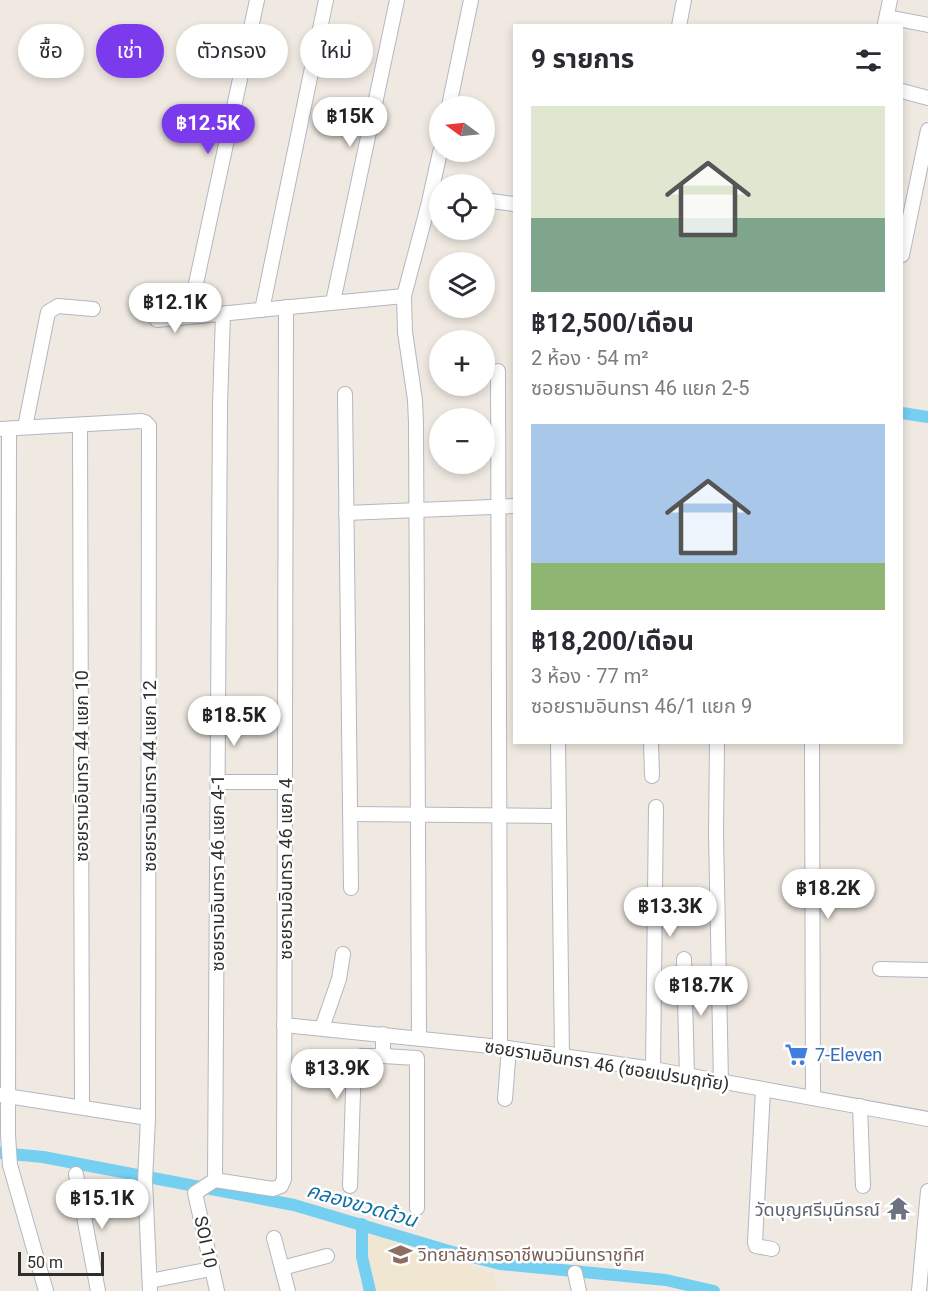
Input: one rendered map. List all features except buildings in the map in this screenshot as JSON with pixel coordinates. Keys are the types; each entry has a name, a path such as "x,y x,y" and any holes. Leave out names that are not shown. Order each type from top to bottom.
{"street":[{"path":"189,316 257,0"},
{"path":"262,310 326,0"},
{"path":"333,302 398,0"},
{"path":"451,96 471,0"},
{"path":"679,24 684,0"},
{"path":"890,0 886,21 928,25"},
{"path":"903,91 928,98"},
{"path":"903,250 928,130"},
{"path":"495,201 513,204"},
{"path":"419,1037 415,400 406,348 404,296 429,218"},
{"path":"157,320 404,296"},
{"path":"26,427 48,312 58,306 93,309"},
{"name":"ซอยรามอินทรา 46 แยก 4","path":"214,1180 273,1189 281,1186 284,1179 286,307"},
{"name":"ซอยรามอินทรา 46 แยก 4-1","path":"214,1180 222,314"},
{"path":"498,371 500,815 505,1099"},
{"path":"345,394 351,888"},
{"name":"ซอยรามอินทรา 44 แยก 12","path":"80,424 141,421 148,424 149,433 146,1175 150,1286"},
{"path":"46,1291 10,1165 4,1096 5,429 80,424"},
{"name":"ซอยรามอินทรา 44 แยก 10","path":"80,424 82,1107"},
{"path":"346,513 513,506"},
{"path":"558,744 562,1056"},
{"path":"651,744 652,776"},
{"path":"717,744 716,834 721,1082"},
{"path":"812,744 813,1098"},
{"path":"218,782 285,782"},
{"path":"653,1069 656,807"},
{"path":"351,814 558,816"},
{"path":"322,1028 339,979 343,954"},
{"path":"684,959 687,1076"},
{"path":"880,969 928,970"},
{"name":"ซอยรามอินทรา 46 (ซอยเปรมฤทัย)","path":"284,1025 504,1047 653,1069 928,1119"},
{"path":"383,1034 383,1056"},
{"path":"350,1186 354,1061 362,1056 417,1058 417,1208"},
{"path":"763,1090 755,1242 760,1248 772,1249"},
{"path":"4,1096 148,1118"},
{"path":"860,1106 863,1186"},
{"path":"76,1174 98,1291"},
{"name":"SOI 10","path":"214,1180 195,1193 217,1291"},
{"path":"919,1291 925,1264 928,1191"},
{"path":"274,1238 288,1291"},
{"path":"282,1268 327,1256"},
{"path":"150,1286 211,1269"},
{"path":"575,1273 579,1291"}],"shaded area":[{"name":"วิทยาลัยการอาชีพนวมินทราชูทิศ","path":"366,1232 493,1273 499,1291 374,1291 367,1263"}],"waterway":[{"path":"903,413 928,417"},
{"name":"คลองขวดด้วน","path":"0,1153 43,1157 294,1205 500,1264 666,1280 714,1291"},
{"path":"362,1224 362,1257 370,1291"}],"place":[{"name":"7-Eleven","path":"797,1054"},
{"name":"วัดบุญศรีมุนีกรณ์","path":"898,1209"},
{"name":"วิทยาลัยการอาชีพนวมินทราชูทิศ","path":"400,1254"}]}
